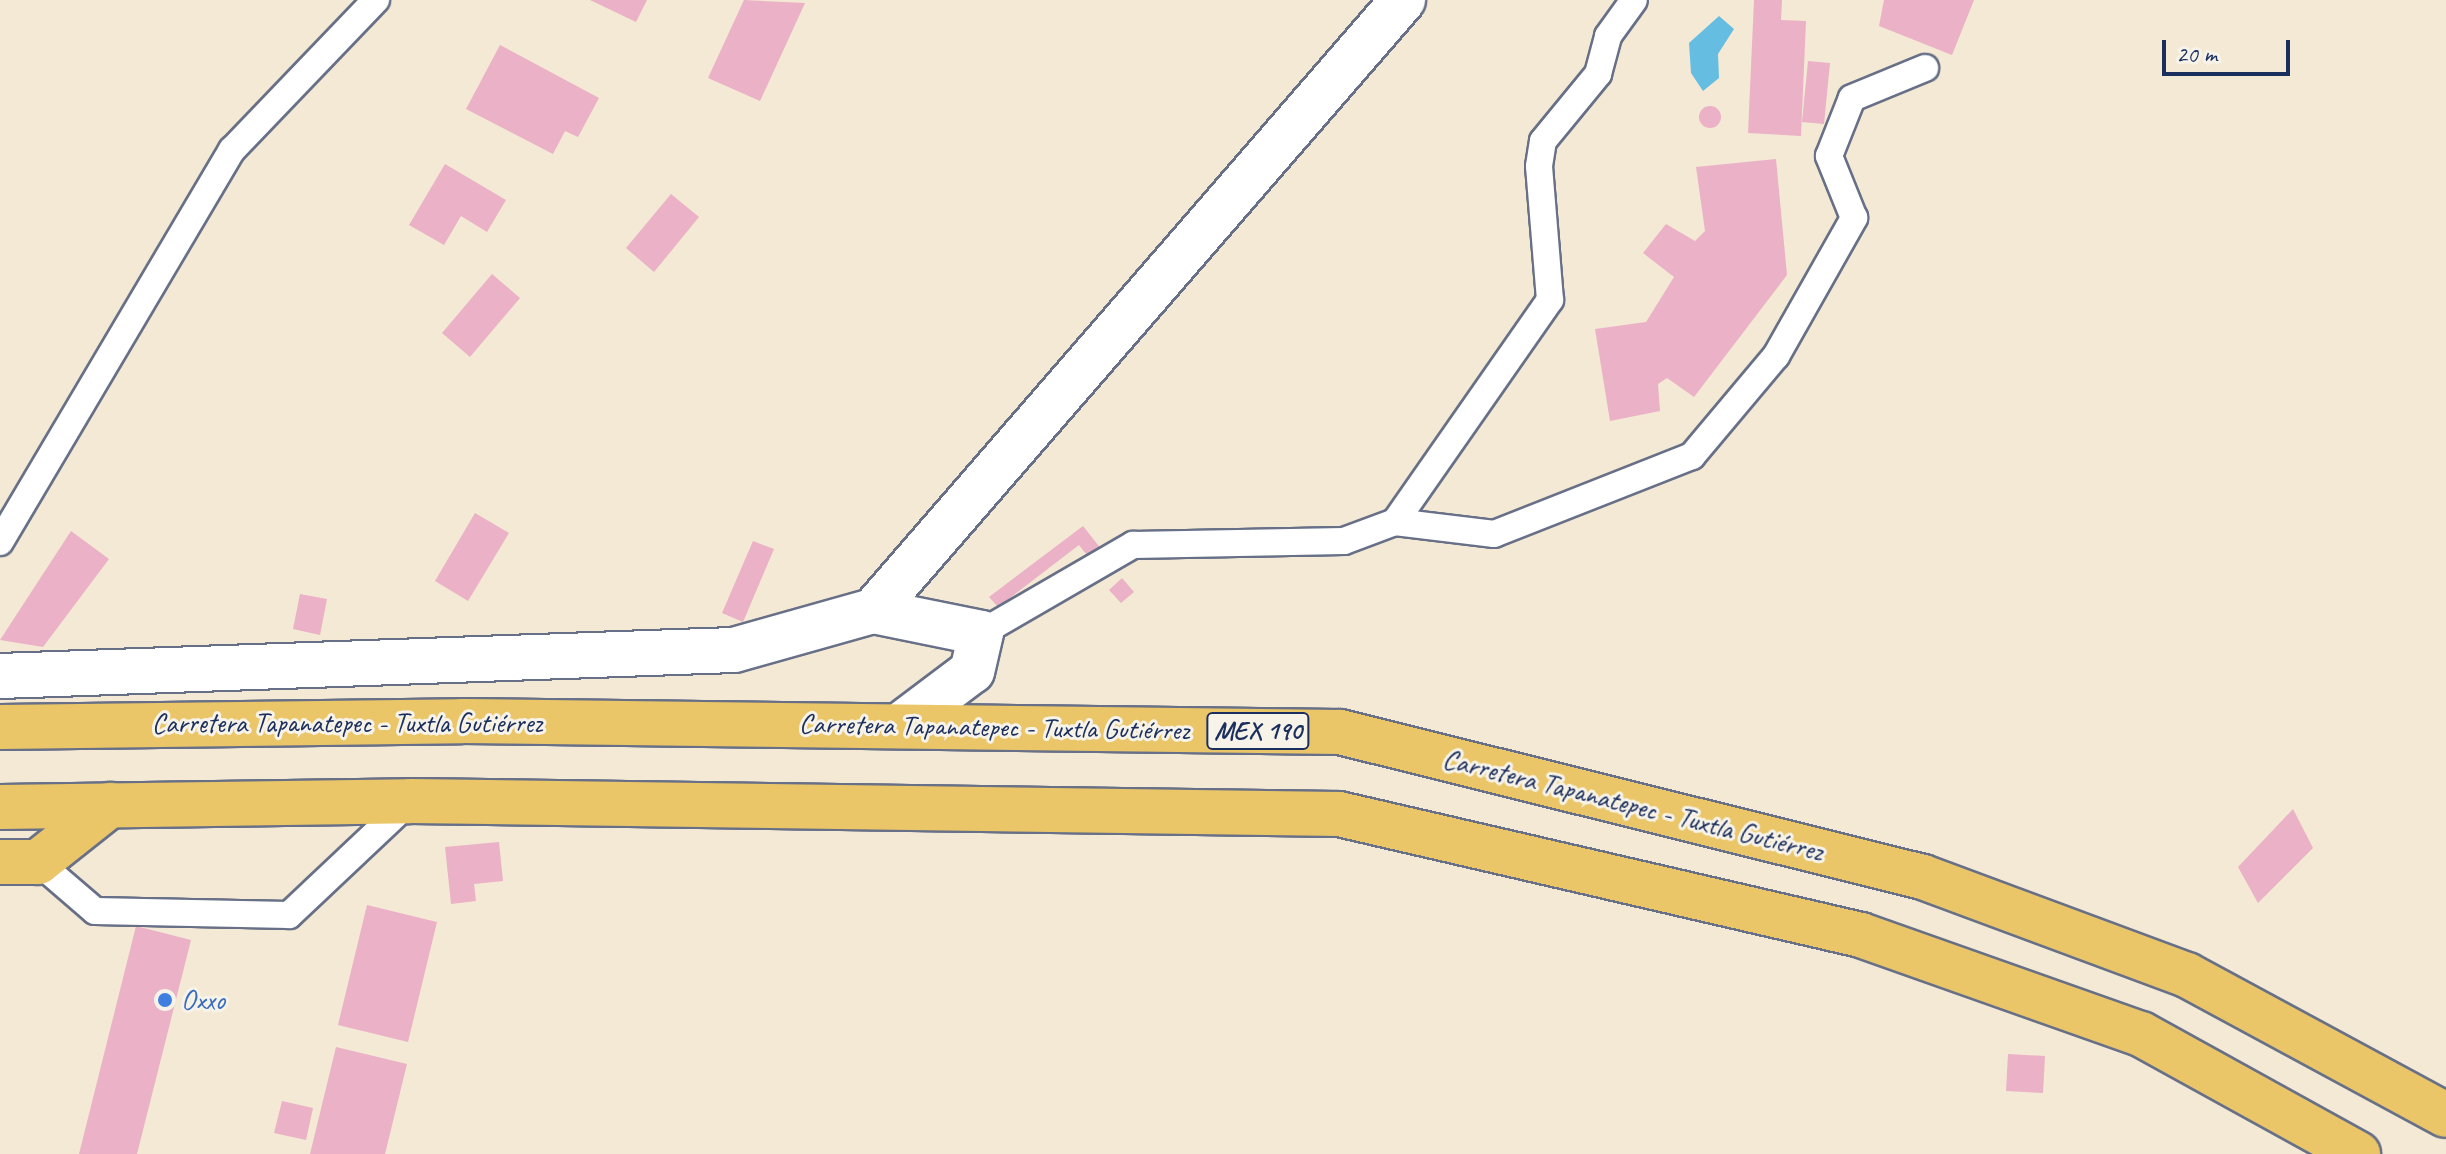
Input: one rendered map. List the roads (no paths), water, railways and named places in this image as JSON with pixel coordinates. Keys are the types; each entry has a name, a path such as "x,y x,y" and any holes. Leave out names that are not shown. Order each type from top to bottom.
{"highway":[{"name":"Carretera Tapanatepec - Tuxtla Gutiérrez","path":"0,727 462,721 1340,732 1877,866 2187,975 2446,1115"},
{"path":"0,807 410,801 1339,814 1861,935 2141,1034 2358,1154"},
{"path":"19,862 110,805"}],"street":[{"path":"873,611 1403,0"},
{"path":"0,676 734,650 873,611 981,633 972,671 899,726"}],"lane":[{"path":"0,542 232,150 376,0"},
{"path":"1395,522 1550,300 1539,166 1543,141 1598,74 1608,36 1634,0"},
{"path":"981,633 1133,545 1344,541 1395,522 1494,534 1692,456 1776,356 1854,218 1829,156 1852,98 1925,68"},
{"path":"19,862 95,911 289,915 410,801"}],"water":[{"path":"1719,16 1734,29 1718,54 1719,78 1703,91 1691,73 1689,43"}],"place":[{"name":"Oxxo","path":"165,1000"}]}
